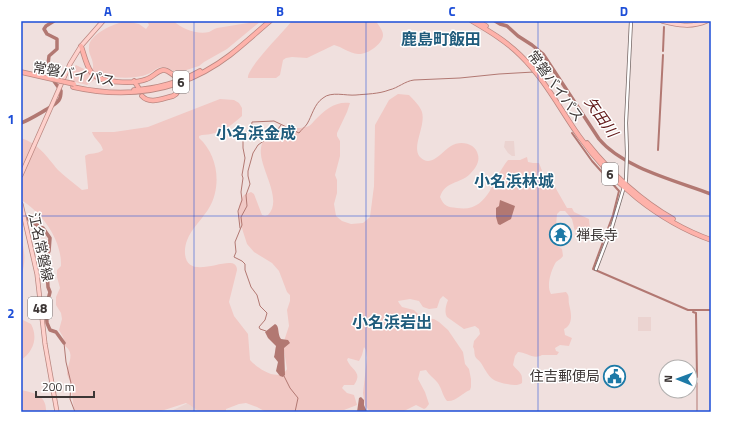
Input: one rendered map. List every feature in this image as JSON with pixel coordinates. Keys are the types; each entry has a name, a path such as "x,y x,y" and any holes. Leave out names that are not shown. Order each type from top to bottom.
{"highway":[{"name":"常磐バイパス","path":"183,80 227,54 266,21"},
{"name":"常磐バイパス","path":"21,74 74,86 89,91 119,93 154,91 195,77 230,55 270,21"},
{"name":"常磐バイパス","path":"472,21 510,46 534,68"},
{"name":"常磐バイパス","path":"478,21 512,44 534,68 586,146 601,164 625,186 660,214 684,228 711,239"},
{"path":"81,46 90,70 94,75 112,82 147,79 163,70 169,71 173,76 183,80 176,94 173,96 150,101 142,96"},
{"path":"173,76 168,85 175,88 176,94"},
{"path":"134,81 138,87"}],"main road":[{"path":"21,175 70,64 81,46 103,21"},
{"path":"662,21 687,26 696,25 707,21"},
{"path":"670,21 680,24 690,24 702,21"},
{"name":"江名常磐線","path":"21,204 37,274 45,346 57,412"}],"street":[{"path":"596,269 625,186 627,168 626,123 631,21"}],"shaded area":[{"path":"125,21 139,24 146,29 149,25 147,21 174,21 181,27 190,31 205,33 217,28 248,23 250,21 261,21 227,49 199,66 177,73 162,67 149,74 132,78 119,78 103,74 87,85 71,81 70,72 76,65 88,71 93,68 89,47 93,38 103,30"},
{"path":"292,21 376,21 383,35 380,42 366,53 358,54 334,45 307,58 286,58 283,60 280,75 276,78 248,78 249,73 259,59"},
{"path":"398,94 409,95 422,112 423,118 417,148 420,157 424,160 432,160 451,146 459,143 471,145 477,151 477,165 472,172 466,177 449,185 442,192 440,197 446,206 454,208 468,208 476,205 483,200 488,193 508,160 520,160 527,157 528,162 539,163 546,181 555,187 567,208 572,208 574,212 589,219 590,230 588,237 579,241 577,240 572,219 565,211 560,211 557,214 556,226 551,238 553,243 562,249 563,256 556,262 552,269 549,287 551,294 566,292 568,295 571,321 564,329 565,335 572,338 569,346 560,345 555,348 556,351 559,352 557,355 542,355 536,357 518,352 515,356 513,365 521,375 522,383 515,385 501,383 491,377 475,356 473,347 474,341 480,334 479,329 475,326 464,329 447,317 445,311 448,300 443,296 440,299 437,308 429,309 423,307 419,301 410,299 398,301 402,307 414,310 422,318 434,319 439,322 448,330 463,352 465,364 469,369 471,387 470,390 456,399 447,401 439,384 426,370 420,371 418,379 429,404 426,408 424,409 416,405 402,412 370,412 365,405 363,393 367,358 364,347 359,361 348,358 347,360 356,372 357,377 354,385 344,385 342,388 347,393 354,395 357,405 344,410 333,410 329,412 266,412 246,403 226,409 226,412 209,413 198,410 186,403 158,412 75,411 71,384 67,374 70,352 65,346 63,337 59,330 62,319 61,313 56,305 56,297 60,288 57,270 61,266 60,257 55,238 50,228 37,212 21,200 21,138 37,147 46,155 58,170 82,190 88,189 85,156 103,150 92,132 114,132 148,127 220,99 234,100 239,103 242,108 242,116 239,119 220,131 199,136 214,162 217,181 216,190 209,208 193,229 187,240 185,254 188,263 194,267 229,263 235,265 237,270 229,302 234,316 248,334 250,360 268,373 279,375 287,369 283,344 289,326 287,310 290,295 287,292 279,271 272,263 254,252 247,244 239,219 239,206 242,198 244,195 251,192 254,194 262,215 268,215 272,208 272,192 261,156 261,148 264,139 279,129 303,128 309,126 331,107 340,103 350,103 337,133 340,141 340,156 335,175 337,180 337,193 334,204 336,216 342,221 351,224 363,223 370,217 374,186 375,125 389,100"},
{"path":"505,141 514,141 515,156 508,153 504,147"},
{"path":"500,200 515,206 511,219 500,225 498,224 496,217 496,208 499,206"},
{"path":"21,237 24,267 21,277"},
{"path":"638,317 651,317 651,331 638,331"},
{"path":"21,319 31,324 34,334 34,344 21,360"},
{"path":"275,324 277,325 281,339 288,340 290,343 284,348 285,375 283,377 276,371 278,362 274,357 276,346 268,338 265,332"},
{"path":"21,390 35,394 42,398 46,406 46,412 21,412"},
{"path":"361,397 364,400 364,405 367,412 357,412 359,398"},
{"path":"188,403 203,412 169,412"}],"waterway":[{"path":"21,123 47,109 60,98 61,91 50,75 48,67 49,56 57,49 57,39 47,34 44,29 54,21"},
{"name":"矢田川","path":"495,21 507,26 543,54 599,139 609,149 636,166 667,179 711,194"},
{"path":"663,51 664,27"},
{"path":"658,150 663,55"},
{"path":"537,72 553,71"},
{"path":"240,228 238,211 242,200 242,175 245,158 243,134 251,130 252,122 274,121 299,133 307,124 317,103 326,96 339,94 356,95 377,93 414,80 534,72"},
{"path":"266,331 260,329 259,327 265,320 267,313 260,306 257,295 251,287 245,270 245,264 234,257 236,252 235,242 242,225 241,217 247,206 246,195 250,184 248,171 253,153 258,145 275,133 281,125"},
{"path":"572,133 592,161 619,191 613,215 593,269 688,310 711,310"},
{"path":"21,213 33,223 43,228 50,238 49,251 43,265 47,270 48,287 50,292 46,308 47,323 50,330 56,332 64,343"},
{"path":"693,312 696,313 697,359"},
{"path":"64,343 66,362 71,383 70,399 75,412"},
{"path":"284,376 290,388 298,398 295,412"},
{"path":"697,399 697,412"}],"place":[{"name":"禅長寺","path":"561,235"},
{"name":"住吉郵便局","path":"615,376"}],"district":[{"name":"鹿島町飯田","path":"441,39"},
{"name":"小名浜金成","path":"256,133"},
{"name":"小名浜林城","path":"514,181"},
{"name":"小名浜岩出","path":"392,322"}]}
